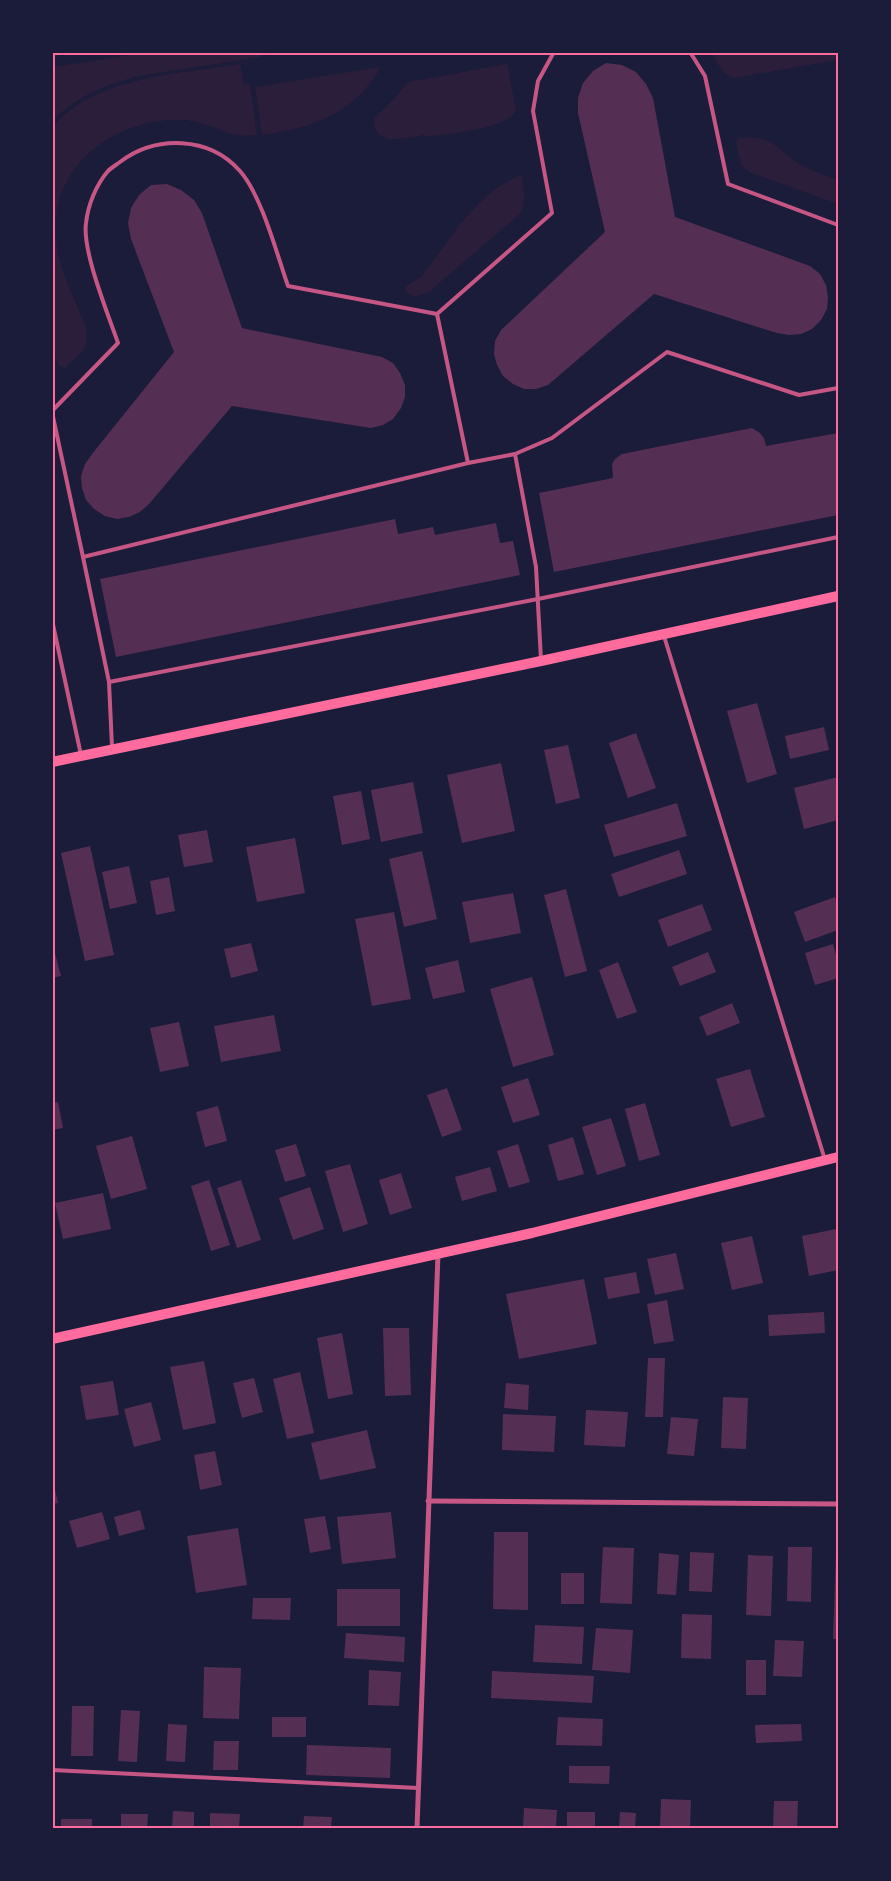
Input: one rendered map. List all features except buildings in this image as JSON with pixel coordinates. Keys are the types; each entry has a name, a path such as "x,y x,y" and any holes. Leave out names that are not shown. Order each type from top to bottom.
{"main road":[{"path":"52,762 541,661 838,596"},
{"path":"52,1339 532,1233 838,1157"}],"street":[{"path":"417,1828 438,1254"},
{"path":"428,1501 838,1504"}],"lane":[{"path":"437,314 552,213 533,111 538,81 554,52"},
{"path":"690,52 705,76 728,184 838,225"},
{"path":"112,750 109,682 52,411 118,343 88,253 85,224 93,196 108,171 132,153 160,143 189,143 217,153 240,171 256,196 288,286 437,314"},
{"path":"437,314 468,463"},
{"path":"83,557 468,463 515,454 552,438 666,352 799,395 838,388"},
{"path":"515,454 536,567 541,661"},
{"path":"109,682 538,599 838,537"},
{"path":"52,620 81,756"},
{"path":"664,635 825,1160"},
{"path":"52,1770 418,1788"}],"shaded area":[{"path":"148,52 260,52 261,57 127,79 104,87 82,98 53,120 53,67"},
{"path":"713,53 838,53 838,60 734,78 723,71"},
{"path":"240,64 244,85 250,84 257,135 231,134 188,120 146,123 122,131 101,144 83,159 69,179 59,201 55,225 58,252 66,281 86,327 87,341 83,350 65,368 59,366 52,351 53,127 71,110 92,97 115,87 165,75"},
{"path":"507,64 516,109 512,116 503,121 491,126 462,132 400,139 384,137 379,134 375,127 374,118 408,82"},
{"path":"381,67 371,83 359,96 331,116 298,128 262,135 255,87"},
{"path":"746,137 770,142 803,166 838,180 838,204 749,172 741,165 736,142 738,138"},
{"path":"519,175 522,177 524,196 520,214 429,292 414,297 406,292 405,287 422,276 460,224 478,204 495,189"}]}
